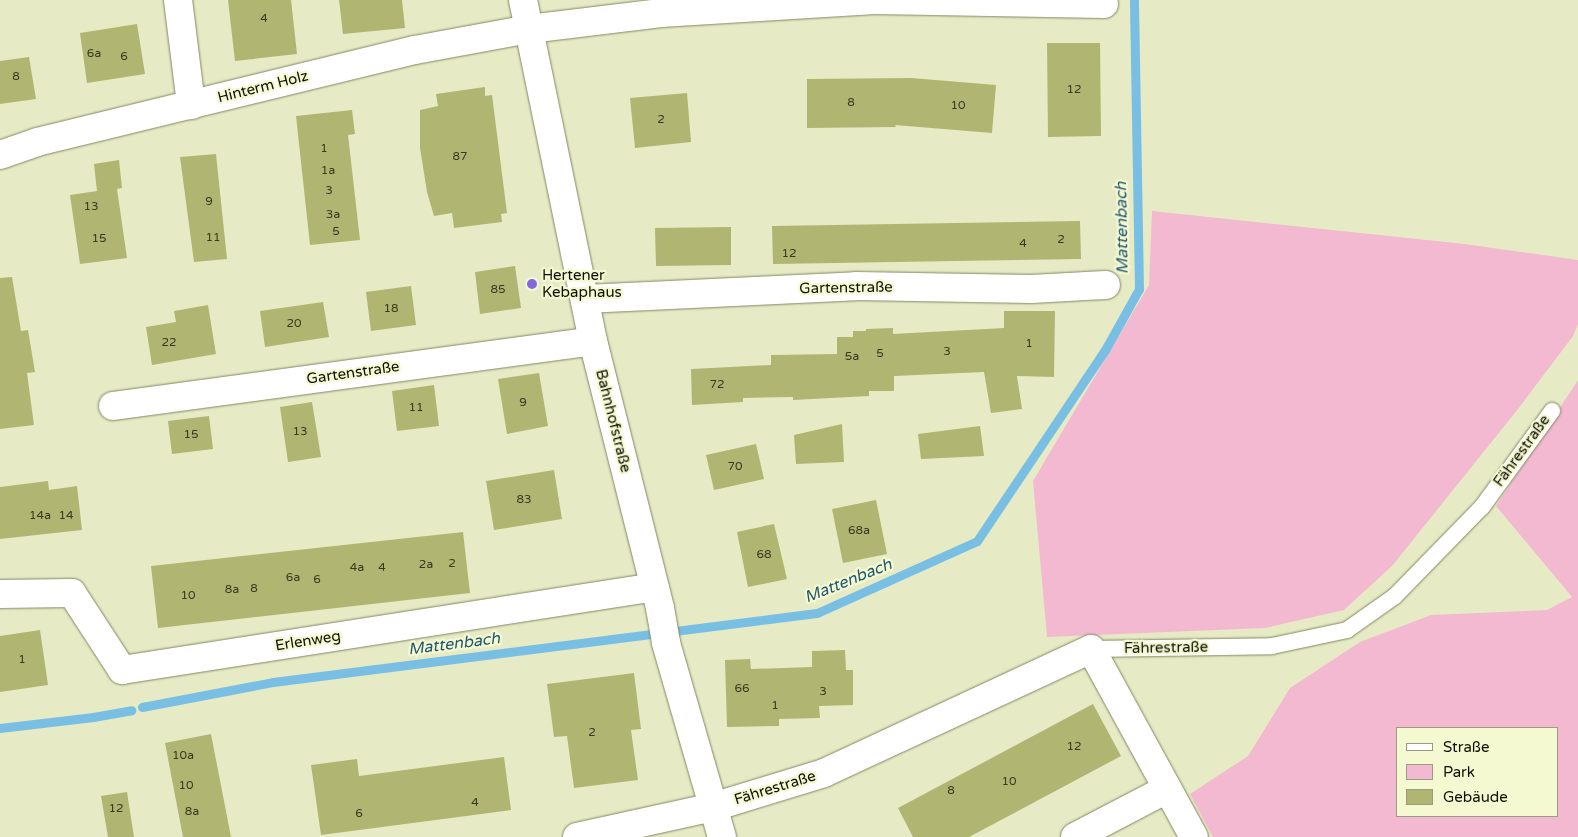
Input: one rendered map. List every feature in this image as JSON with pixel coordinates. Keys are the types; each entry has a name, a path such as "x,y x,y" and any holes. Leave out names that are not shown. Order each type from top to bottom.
{"street":[{"path":"178,0 191,105"},
{"name":"Bahnhofstraße","path":"523,0 586,299 592,340 657,597 666,643 722,837"},
{"name":"Hinterm Holz","path":"0,155 37,142 415,50 528,29 661,13 826,2 875,0 1104,4"},
{"name":"Gartenstraße","path":"586,299 856,286 1031,289 1106,285"},
{"name":"Gartenstraße","path":"113,406 592,340"},
{"name":"Erlenweg","path":"0,594 72,593 122,670 657,597"},
{"path":"1091,649 1194,837"},
{"name":"Fährestraße","path":"576,837 713,807 824,773 1091,649"},
{"path":"1075,837 1167,789"}],"lane":[{"name":"Fährestraße","path":"1091,649 1272,646 1347,630 1395,596 1482,507 1552,411"}],"green space":[{"path":"1152,211 1465,244 1578,260 1578,324 1573,336 1518,409 1392,566 1344,610 1265,628 1047,637 1033,481 1149,285"},
{"path":"1578,380 1578,837 1213,837 1190,794 1248,756 1290,688 1360,642 1431,615 1547,610 1572,597 1496,506"}],"building":[{"path":"228,0 291,0 297,54 235,61"},
{"path":"339,0 402,0 405,28 343,34"},
{"path":"137,24 145,74 87,83 80,33"},
{"path":"1047,43 1100,43 1101,136 1048,137"},
{"path":"29,57 36,99 0,104 0,61"},
{"path":"911,78 996,85 992,133 895,125 896,127 807,128 807,79"},
{"path":"485,87 485,96 492,95 507,213 501,214 502,222 454,228 452,213 434,216 427,192 420,148 420,110 438,106 436,94"},
{"path":"687,93 691,142 635,148 630,98"},
{"path":"352,110 355,134 348,135 360,240 310,245 296,116"},
{"path":"216,154 227,259 194,262 180,157"},
{"path":"119,160 122,188 117,189 127,258 80,264 70,195 97,191 94,164"},
{"path":"1080,221 1081,259 773,264 772,226"},
{"path":"731,227 731,265 656,266 655,228"},
{"path":"515,266 521,308 480,314 475,272"},
{"path":"12,277 21,331 28,330 35,372 27,373 34,425 0,429 0,278"},
{"path":"411,286 416,325 371,331 366,292"},
{"path":"323,302 329,337 265,347 260,311"},
{"path":"208,305 216,354 152,365 146,327 176,322 174,311"},
{"path":"1004,311 1055,311 1054,377 1017,376 1022,409 991,413 984,372 894,376 894,391 869,391 869,396 793,400 793,397 743,398 743,402 692,405 691,369 771,365 771,355 837,354 837,337 853,337 853,331 866,331 866,329 893,328 893,334 1004,328"},
{"path":"539,373 548,426 507,434 498,379"},
{"path":"434,385 439,426 397,431 392,391"},
{"path":"312,402 321,457 288,462 280,407"},
{"path":"209,416 213,449 172,454 168,421"},
{"path":"842,424 844,462 796,464 794,435"},
{"path":"980,426 984,456 921,459 918,434"},
{"path":"756,444 764,479 714,490 706,455"},
{"path":"554,470 562,519 494,530 486,481"},
{"path":"48,481 49,490 77,486 82,530 0,539 0,487"},
{"path":"876,500 887,554 843,563 832,509"},
{"path":"774,524 787,579 748,587 737,532"},
{"path":"463,532 470,593 158,628 151,566"},
{"path":"40,630 48,685 0,692 0,636"},
{"path":"845,650 846,670 853,670 853,705 819,706 820,718 779,719 779,726 727,727 725,660 750,659 751,669 812,667 812,651"},
{"path":"634,673 641,729 631,730 638,780 574,788 567,736 554,737 547,684"},
{"path":"1093,704 1121,756 969,837 913,837 898,808"},
{"path":"211,734 231,837 183,837 165,743"},
{"path":"504,757 511,810 321,835 311,765 357,759 359,776"},
{"path":"127,792 134,837 108,837 101,796"}],"waterway":[{"name":"Mattenbach","path":"142,707 273,682 817,613 977,541 1105,350 1139,289 1134,0"},
{"name":"Mattenbach","path":"0,728 93,717 131,710"}],"place":[{"name":"Hertener Kebaphaus","path":"532,284"}]}
